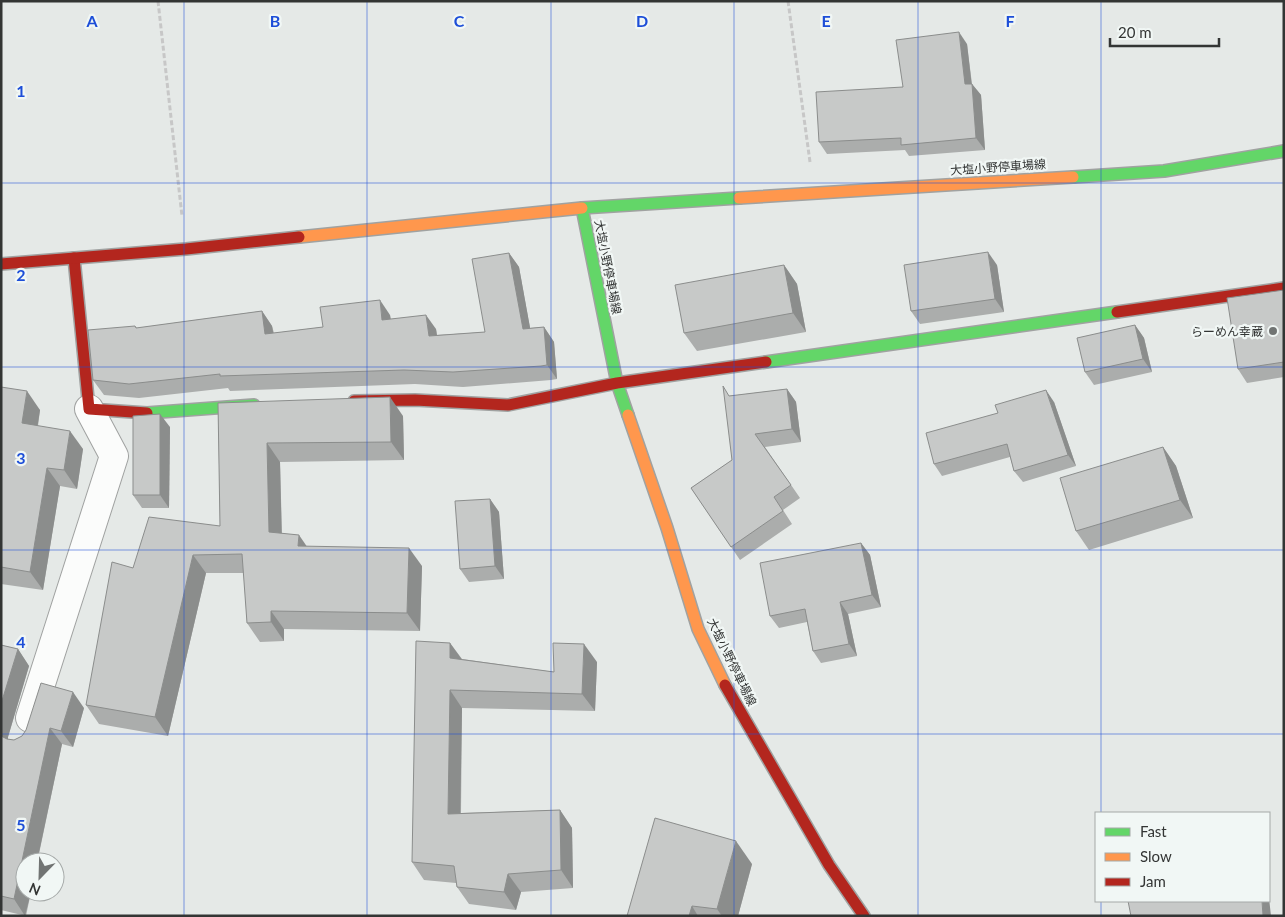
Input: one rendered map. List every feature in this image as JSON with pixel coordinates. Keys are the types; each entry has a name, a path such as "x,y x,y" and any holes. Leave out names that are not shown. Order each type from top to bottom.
{"street":[{"name":"大塩小野停車場線","path":"864,916 824,857 724,682 698,629 667,528 617,383 582,208 1164,170 1267,155 1284,150"},
{"path":"1,264 186,249 582,208"},
{"path":"23,741 114,456 89,409 74,258"},
{"path":"341,401 415,400 508,405 617,383 1284,288"},
{"path":"89,409 139,414 263,405"}],"path":[{"path":"158,1 186,249"},
{"path":"788,1 815,193"}],"building":[{"path":"959,32 965,84 972,84 976,138 901,145 901,138 819,142 816,92 903,87 896,40"},
{"path":"988,252 995,299 911,311 904,265"},
{"path":"509,253 523,329 544,327 547,365 453,372 404,370 220,376 220,374 129,384 93,380 88,330 135,326 136,328 262,311 265,334 323,327 320,307 380,300 382,320 426,315 429,336 485,332 472,259"},
{"path":"784,265 793,313 684,333 675,285"},
{"path":"1284,290 1284,362 1238,369 1227,298"},
{"path":"1135,325 1143,359 1085,372 1077,338"},
{"path":"723,386 729,396 787,389 792,429 755,434 791,485 774,497 783,511 731,547 691,488 732,460"},
{"path":"1,387 27,391 22,423 70,431 64,470 47,468 30,572 1,567"},
{"path":"1046,390 1068,455 1014,471 1007,444 934,464 926,433 998,413 995,405"},
{"path":"390,397 391,442 267,443 269,532 299,535 298,546 409,548 407,613 271,611 271,622 247,623 242,554 193,555 155,717 86,705 112,562 133,568 149,517 220,526 218,403"},
{"path":"160,414 160,495 133,495 133,416"},
{"path":"1163,447 1180,500 1076,531 1060,478"},
{"path":"490,499 495,566 460,569 455,501"},
{"path":"861,543 872,595 840,602 849,644 813,651 805,609 770,616 760,563"},
{"path":"416,641 450,643 450,658 554,672 553,643 584,644 582,694 450,690 448,814 560,810 561,870 508,874 504,892 457,887 454,866 412,862"},
{"path":"1,645 18,649 1,704"},
{"path":"41,683 73,692 61,731 50,728 24,852 15,852 14,899 1,896 1,736 14,740 22,736 26,730"},
{"path":"655,818 736,841 717,909 692,906 689,916 627,916"},
{"path":"1128,902 1262,902 1263,916 1131,916"}],"traffic: fast":[{"path":"1073,177 1164,171 1284,151"},
{"path":"628,415 617,383 582,208 739,198"},
{"path":"766,362 1117,312"},
{"path":"147,413 254,405"}],"traffic: slow":[{"path":"739,198 1073,177"},
{"path":"299,237 582,208"},
{"path":"628,415 667,528 698,629 725,685"}],"traffic: jam":[{"path":"1,264 186,249 299,237"},
{"path":"74,258 89,409 147,413"},
{"path":"1117,312 1284,288"},
{"path":"354,401 415,400 508,405 617,383 766,362"},
{"path":"725,685 829,865 864,916"}],"place":[{"name":"らーめん幸蔵","path":"1273,331"}]}
